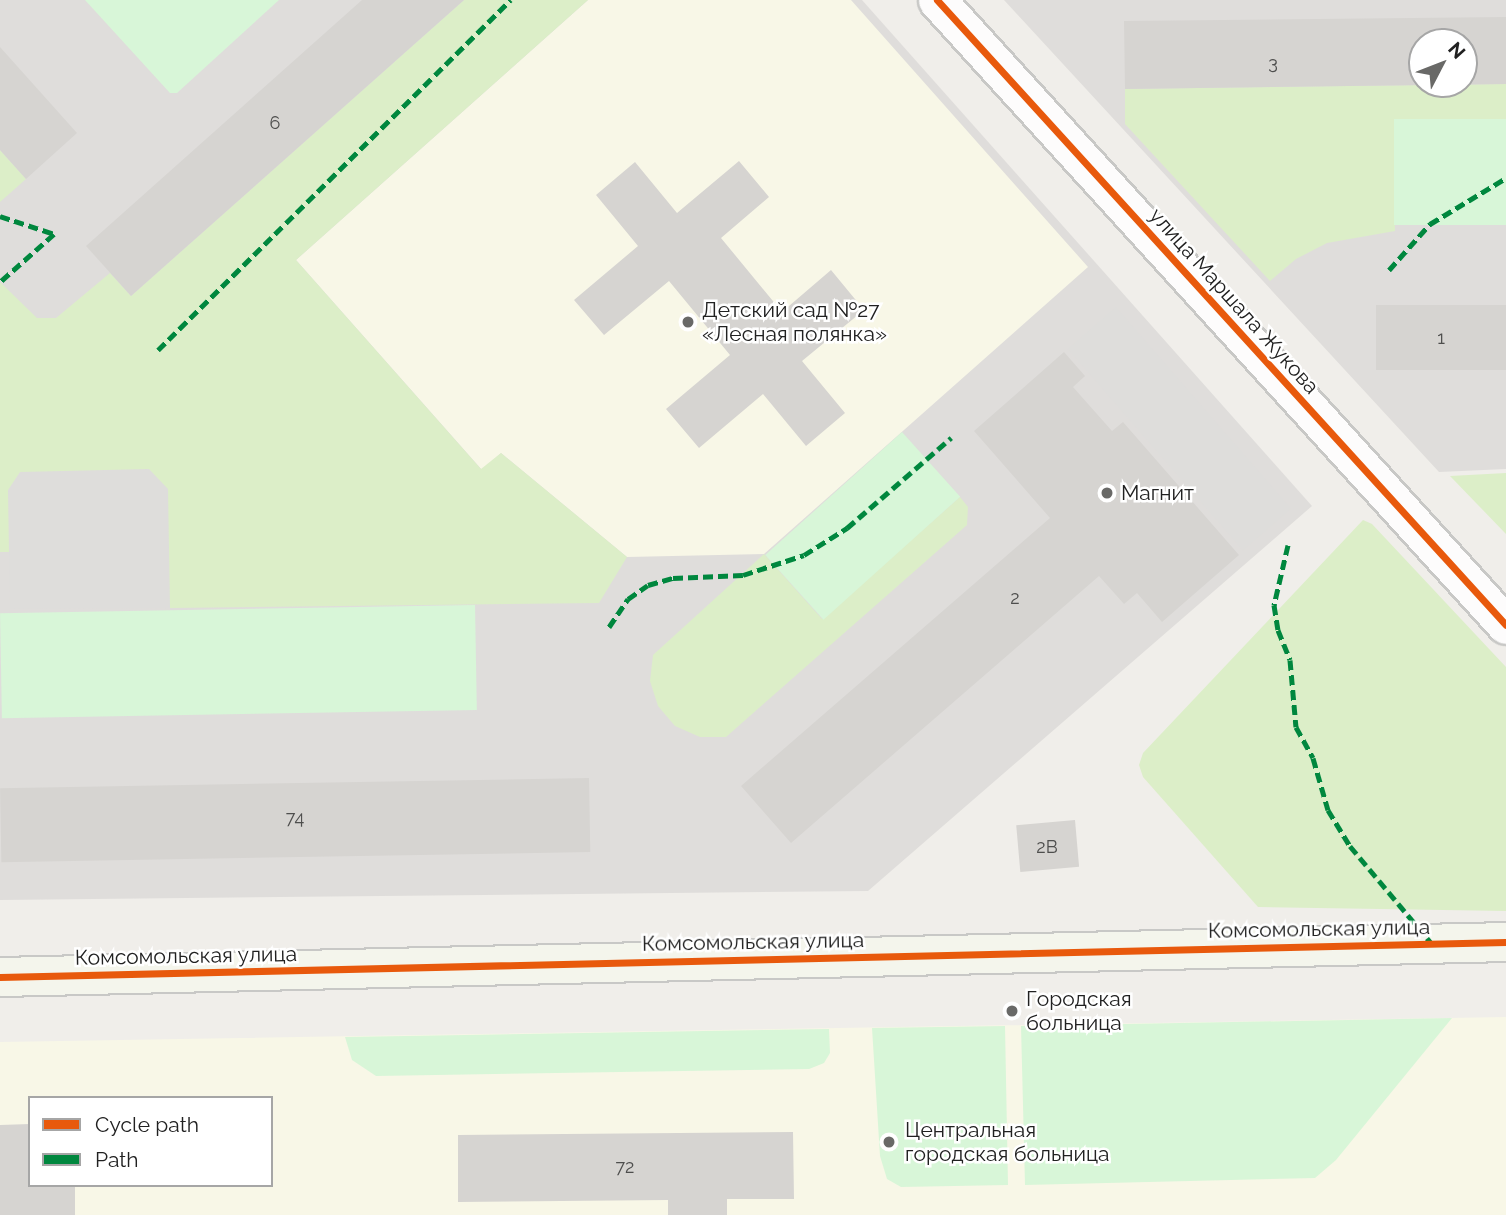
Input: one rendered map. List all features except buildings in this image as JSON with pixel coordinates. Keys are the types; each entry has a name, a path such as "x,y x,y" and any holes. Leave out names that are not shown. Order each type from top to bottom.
{"street":[{"name":"улица Маршала Жукова","path":"937,0 1506,625"},
{"name":"Комсомольская улица","path":"0,978 1506,942"}],"shaded area":[{"path":"0,0 862,0 1312,506 868,891 0,900"},
{"name":"Детский сад №27 «Лесная полянка»","path":"588,0 851,0 1088,267 764,554 627,557 501,453 482,470 296,260"},
{"path":"1004,0 1506,0 1506,469 1439,472"},
{"path":"1116,307 1291,509 1243,550 1068,349"},
{"path":"149,469 168,489 170,608 10,609 8,490 14,476 28,470"},
{"name":"Центральная городская больница","path":"1506,1017 1506,1215 0,1215 0,1042"}],"green space":[{"path":"85,0 279,0 177,93 170,93"},
{"path":"464,0 588,0 296,260 481,469 501,453 627,557 599,603 170,608 168,489 149,469 20,472 8,490 9,552 0,552 0,282 37,318 56,318 110,273 131,296"},
{"path":"1478,84 1506,84 1506,119 1394,120 1395,231 1327,243 1296,259 1270,281 1125,124 1125,89 1408,85 1408,98 1478,98"},
{"path":"1394,119 1506,119 1506,225 1394,225"},
{"path":"0,150 26,179 0,202"},
{"path":"902,432 960,497 823,620 765,555"},
{"path":"1506,473 1506,534 1450,476"},
{"path":"960,497 968,507 967,525 726,737 700,737 675,726 658,706 650,681 653,655 764,554 822,619"},
{"path":"1363,520 1372,524 1506,667 1506,911 1258,907 1143,777 1139,765 1143,753"},
{"path":"475,605 477,710 2,718 0,613"},
{"path":"1452,1018 1336,1160 1315,1178 1025,1185 1021,1026"},
{"path":"1005,1026 1008,1185 901,1187 887,1179 880,1156 872,1028"},
{"path":"829,1029 830,1053 824,1063 809,1069 376,1076 352,1060 345,1037"}],"marked path":[{"path":"158,350 511,0"},
{"path":"1389,270 1430,224 1506,178"},
{"path":"0,216 54,234 0,282"},
{"path":"609,627 628,599 648,585 673,578 743,575 804,555 847,528 951,438"},
{"path":"1288,545 1274,605 1278,630 1290,660 1296,727 1313,758 1328,810 1350,846 1432,944"}],"cycle path":[{"path":"937,0 1506,625"},
{"path":"0,977 1506,942"}],"place":[{"name":"Детский сад №27 «Лесная полянка»","path":"688,322"},
{"name":"Магнит","path":"1107,493"},
{"name":"Городская больница","path":"1012,1011"},
{"name":"Центральная городская больница","path":"889,1142"}]}
